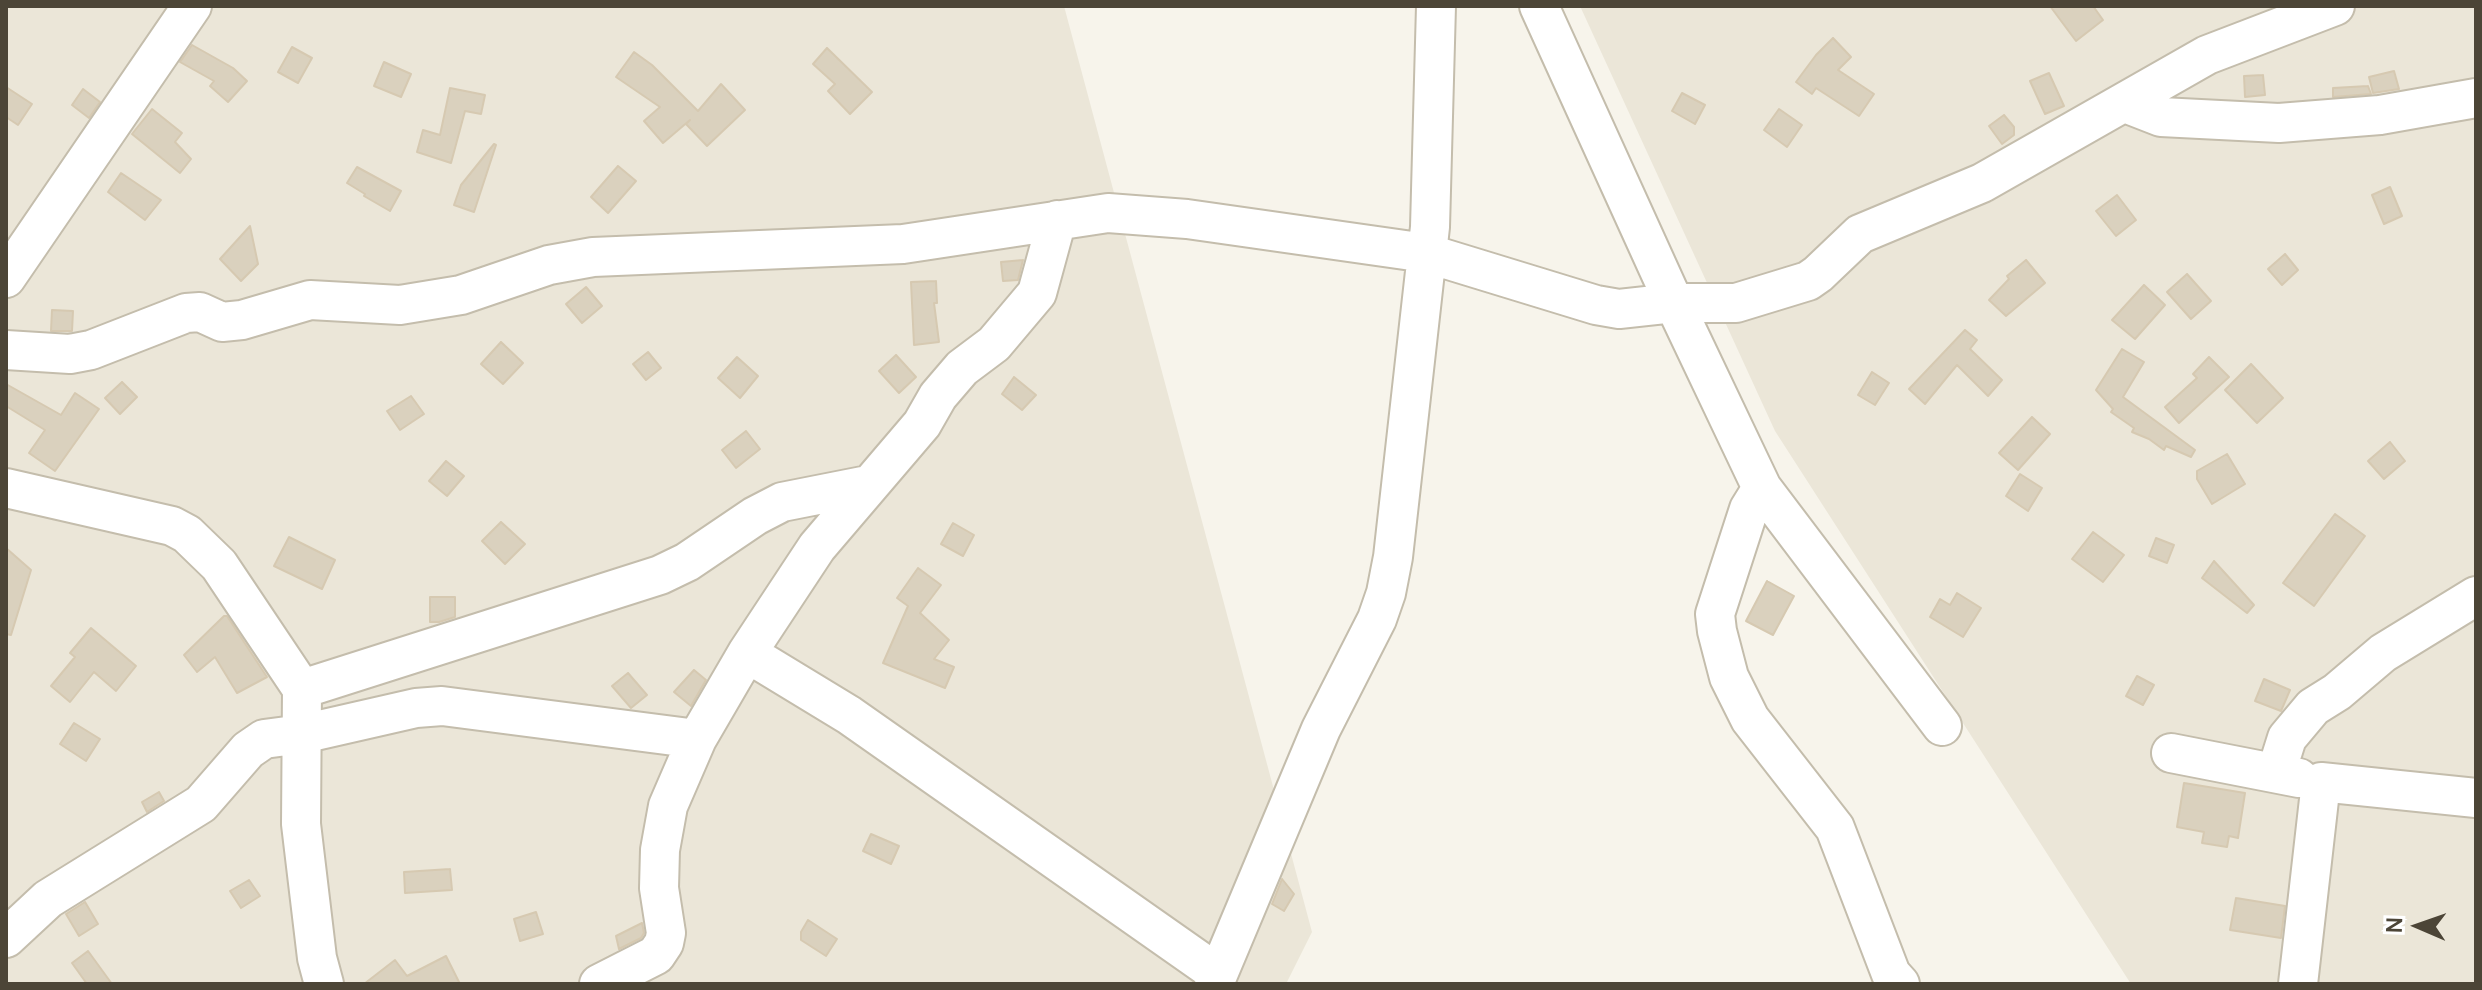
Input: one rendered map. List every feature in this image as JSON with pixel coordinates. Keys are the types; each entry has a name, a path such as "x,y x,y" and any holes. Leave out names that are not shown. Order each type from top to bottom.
{"street":[{"path":"6,278 192,6"},
{"path":"747,653 849,715 1216,979 1321,729 1377,619 1386,593 1393,557 1432,199 1436,6"},
{"path":"1539,6 1762,488 1942,726"},
{"path":"6,350 70,354 91,350 186,313 200,312 222,322 242,320 310,300 400,305 461,295 549,265 593,257 903,244 1108,213 1150,215 1426,253 1596,305 1619,309 1674,303 1736,303 1808,281 1860,234 1982,183 2207,55 2335,6"},
{"path":"2125,103 2161,117 2279,123 2380,115 2476,98"},
{"path":"599,984 656,955 664,943 666,933 659,888 660,850 668,806 697,739 747,653 817,547 922,424 938,396 962,368 994,344 1037,293 1057,220"},
{"path":"302,689 660,575 687,562 755,516 782,502 868,485"},
{"path":"6,488 172,526 187,534 219,565 302,689 301,824 317,958 324,984"},
{"path":"1762,488 1749,509 1717,602 1717,631 1729,677 1750,719 1835,828 1891,974 1900,984"},
{"path":"2276,773 2287,738 2313,707 2337,692 2383,653 2476,596"},
{"path":"6,938 48,899 201,804 248,750 264,739 302,734 416,708 442,706 697,739"},
{"path":"2171,753 2321,782 2476,798"},
{"path":"2298,984 2321,782"}],"shaded area":[{"path":"6,6 1064,6 1312,932 1286,984 6,984"},
{"path":"1580,6 2476,6 2476,984 2131,984 1775,431"}],"building":[{"path":"2050,6 2093,6 2103,20 2076,41"},
{"path":"1833,38 1851,57 1838,70 1874,94 1859,116 1816,88 1812,94 1796,82"},
{"path":"192,45 233,68 247,81 228,102 210,86 214,81 180,62"},
{"path":"292,47 312,58 298,83 278,72"},
{"path":"827,48 872,92 850,114 828,91 835,84 813,64"},
{"path":"634,52 652,65 698,111 721,84 745,110 707,146 686,124 690,120 663,143 644,121 660,107 616,77"},
{"path":"384,62 411,74 401,97 374,86"},
{"path":"2394,71 2399,89 2373,93 2369,77"},
{"path":"2049,73 2064,106 2045,114 2030,81"},
{"path":"2263,75 2265,95 2245,97 2244,76"},
{"path":"2368,86 2371,94 2333,97 2333,88"},
{"path":"6,87 32,104 18,125 6,117"},
{"path":"450,88 485,95 481,114 465,111 451,163 417,152 423,130 440,135"},
{"path":"83,89 100,102 89,118 72,105"},
{"path":"1682,93 1705,105 1695,124 1672,111"},
{"path":"152,109 182,133 175,142 191,159 180,173 132,134"},
{"path":"1779,109 1802,125 1787,147 1764,130"},
{"path":"2004,115 2014,127 2014,135 2002,144 1989,126"},
{"path":"494,144 474,212 454,205 461,185"},
{"path":"618,166 636,181 608,213 591,197"},
{"path":"357,167 401,191 390,211 347,183"},
{"path":"121,173 161,200 145,220 108,192"},
{"path":"2390,187 2402,216 2384,224 2372,195"},
{"path":"2117,195 2136,220 2116,236 2096,211"},
{"path":"250,226 258,264 241,281 220,259"},
{"path":"2285,254 2298,270 2282,285 2268,269"},
{"path":"1023,260 1018,280 1003,281 1001,262"},
{"path":"2026,260 2045,283 2006,316 1989,300 2009,279 2007,276"},
{"path":"2187,274 2211,301 2191,319 2167,292"},
{"path":"936,281 937,303 934,303 939,342 914,345 911,282"},
{"path":"2144,285 2165,305 2135,339 2112,320"},
{"path":"586,287 602,306 582,323 566,304"},
{"path":"52,310 73,311 72,331 51,331"},
{"path":"1965,330 1977,340 1970,349 2002,380 1988,396 1957,365 1925,404 1909,389"},
{"path":"501,342 523,363 503,384 481,364"},
{"path":"2122,349 2144,362 2123,397 2195,450 2191,457 2166,446 2164,450 2132,432 2134,428 2111,412 2113,409 2096,390"},
{"path":"648,352 661,368 646,380 633,364"},
{"path":"896,355 916,377 899,393 879,371"},
{"path":"737,357 758,376 740,398 718,378"},
{"path":"2209,357 2229,377 2179,423 2165,407 2197,378 2193,374"},
{"path":"2251,364 2283,398 2257,423 2225,390"},
{"path":"1872,372 1889,383 1875,405 1858,395"},
{"path":"1014,377 1036,395 1022,410 1002,394"},
{"path":"122,382 137,397 120,414 105,398"},
{"path":"6,384 61,415 75,393 99,409 55,471 29,453 45,430 6,406"},
{"path":"411,396 424,414 400,430 387,411"},
{"path":"2032,417 2050,434 2018,470 1999,453"},
{"path":"746,431 760,449 736,468 722,450"},
{"path":"2390,442 2405,461 2384,479 2368,461"},
{"path":"2227,454 2245,484 2212,504 2197,479 2197,471"},
{"path":"446,461 464,476 447,496 429,481"},
{"path":"2020,474 2042,488 2028,511 2006,496"},
{"path":"2335,514 2365,536 2314,606 2283,583"},
{"path":"501,522 525,544 505,564 482,541"},
{"path":"953,523 974,535 963,556 941,544"},
{"path":"2093,532 2124,555 2103,582 2072,559"},
{"path":"289,537 335,560 322,589 274,566"},
{"path":"2156,538 2174,545 2167,563 2149,556"},
{"path":"6,548 31,570 11,635 6,634"},
{"path":"2214,561 2254,605 2247,613 2202,578"},
{"path":"918,568 941,585 920,613 949,640 934,659 954,667 945,688 883,663 908,606 897,598"},
{"path":"1767,581 1794,596 1773,635 1746,621"},
{"path":"1957,593 1981,608 1963,637 1930,617 1940,599 1950,605"},
{"path":"430,597 455,597 455,617 430,622"},
{"path":"227,616 267,677 237,693 215,657 197,672 184,655"},
{"path":"91,628 136,666 116,691 94,672 70,702 51,686 75,657 70,653"},
{"path":"694,670 706,680 691,706 674,692"},
{"path":"628,673 647,695 631,708 612,686"},
{"path":"2137,676 2154,685 2143,705 2126,696"},
{"path":"2264,679 2290,690 2281,711 2255,701"},
{"path":"74,723 100,739 86,761 60,744"},
{"path":"2184,783 2245,793 2238,838 2229,836 2227,847 2202,843 2204,832 2177,827"},
{"path":"159,792 164,801 147,812 142,802"},
{"path":"871,834 899,846 891,864 863,851"},
{"path":"450,869 452,890 405,893 404,872"},
{"path":"1282,879 1294,894 1284,911 1272,904"},
{"path":"249,880 260,896 241,908 230,891"},
{"path":"2236,898 2285,906 2281,938 2230,930"},
{"path":"85,902 98,924 79,936 66,914"},
{"path":"536,912 543,934 520,941 514,919"},
{"path":"808,920 837,939 826,956 801,940 801,932"},
{"path":"642,923 644,933 641,938 619,949 616,936"},
{"path":"88,951 112,984 87,984 72,963"},
{"path":"446,956 460,984 364,984 395,960 407,976"}]}
